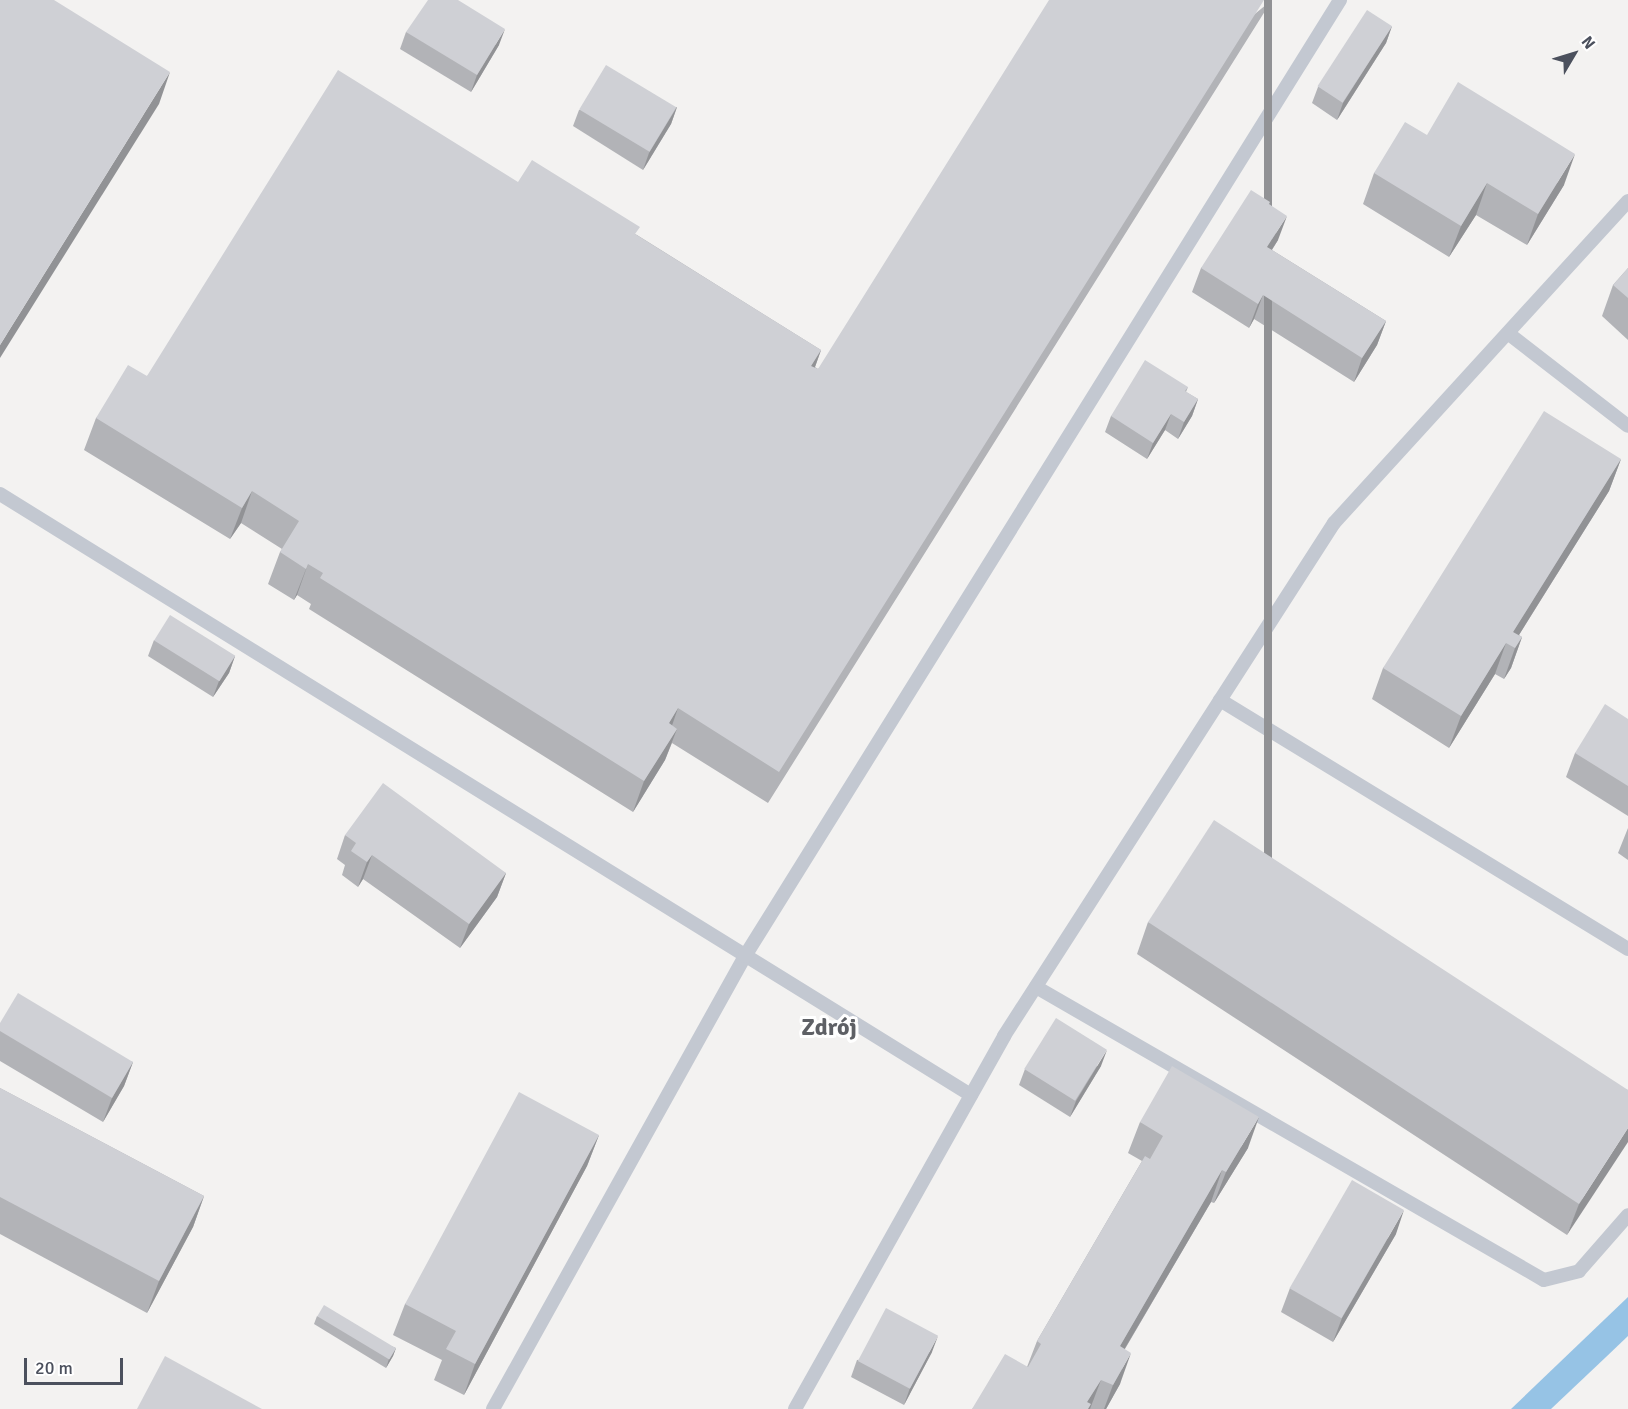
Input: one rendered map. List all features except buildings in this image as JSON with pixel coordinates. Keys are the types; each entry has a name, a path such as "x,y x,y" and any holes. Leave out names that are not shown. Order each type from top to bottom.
{"lane":[{"path":"494,1409 746,956 1340,0"},
{"path":"795,1409 971,1095 1036,987 1334,523 1628,201"},
{"path":"1509,334 1628,426"},
{"path":"0,494 971,1095"},
{"path":"1220,700 1628,949"},
{"path":"1036,987 1544,1280 1580,1270 1628,1215"}],"water":[{"path":"1628,1297 1628,1336 1551,1409 1511,1409"}],"district":[{"name":"Zdrój","path":"829,1028"}]}
